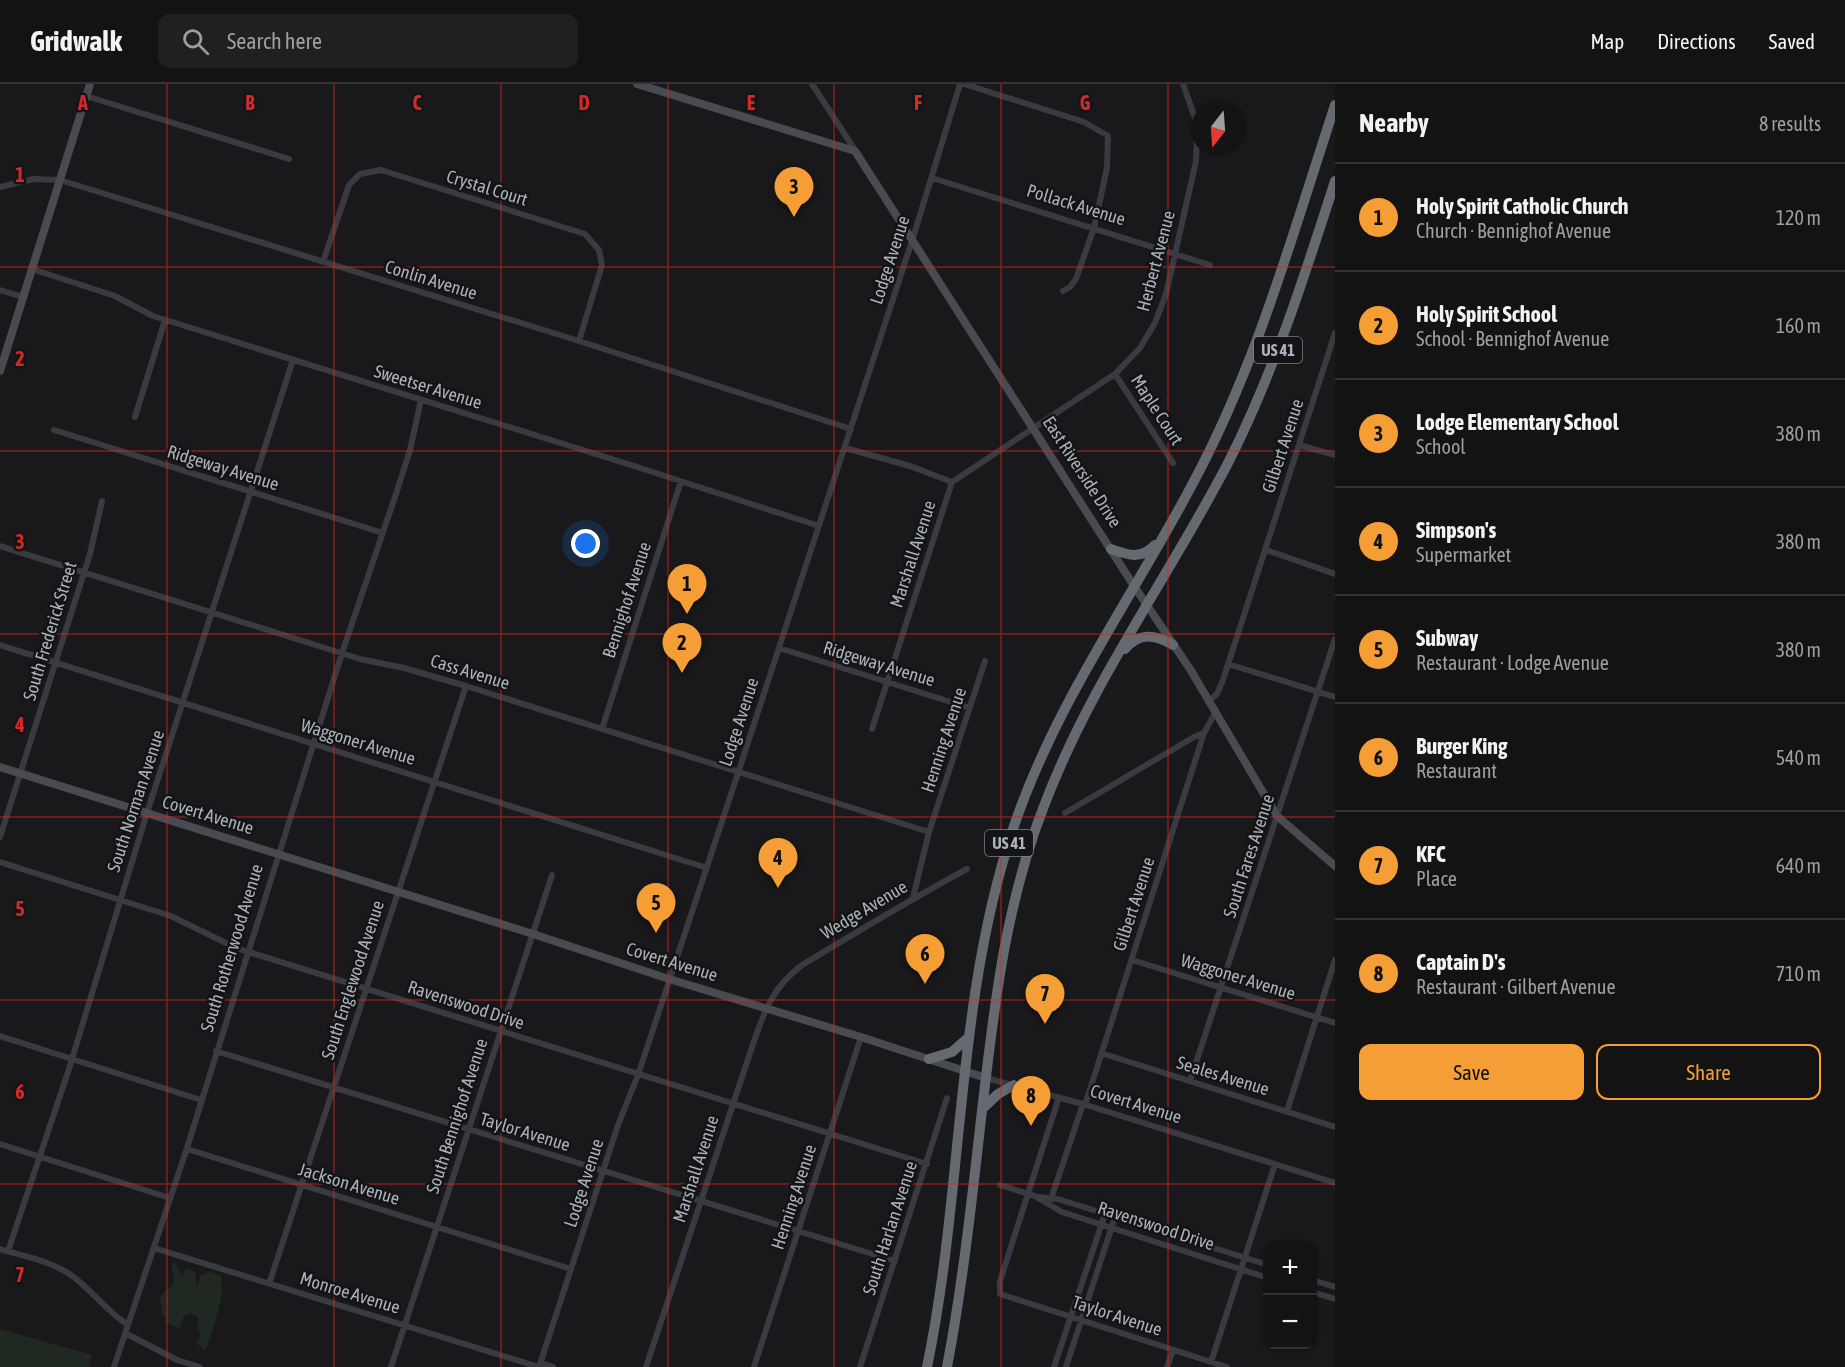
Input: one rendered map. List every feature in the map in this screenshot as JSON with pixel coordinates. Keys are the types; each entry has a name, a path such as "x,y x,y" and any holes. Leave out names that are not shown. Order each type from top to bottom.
{"highway":[{"path":"1326,132 1335,99"},
{"name":"US 41","path":"927,1367 945,1258 969,1037 981,956 992,902 1022,803 1076,685 1171,523 1212,446 1264,322 1335,105"},
{"name":"US 41","path":"947,1367 967,1251 982,1108 1003,949 1027,853 1060,763 1109,668 1226,467 1257,401 1286,329 1335,181"},
{"path":"1111,549 1130,555 1143,555 1152,548 1171,523"},
{"path":"1109,668 1128,645 1137,638 1155,636 1173,645"},
{"path":"929,1059 952,1052 969,1037"},
{"path":"982,1108 998,1094 1014,1085"}],"street":[{"path":"0,371 90,84"},
{"path":"637,84 855,151"},
{"name":"East Riverside Drive","path":"812,84 1173,645 1277,816 1335,866"},
{"path":"962,84 1084,122 1108,136 1107,168 1094,228 1076,279 1070,287 1063,291"},
{"name":"Lodge Avenue","path":"539,1366 738,773 962,84"},
{"name":"Herbert Avenue","path":"1034,427 1115,374 1140,348 1155,323 1166,294 1196,160 1197,133 1193,109 1183,84"},
{"path":"86,96 289,159"},
{"name":"Crystal Court","path":"323,262 349,186 360,174 381,170 585,234 599,250 602,265 579,341"},
{"name":"Pollack Avenue","path":"932,178 1210,265"},
{"name":"Conlin Avenue","path":"0,187 30,180 60,180 579,341 851,429"},
{"name":"Sweetser Avenue","path":"32,269 115,296 142,312 165,320 819,526"},
{"path":"0,290 23,297"},
{"path":"135,417 165,320"},
{"name":"Gilbert Avenue","path":"1208,702 1220,688 1335,333"},
{"name":"South Norman Avenue","path":"8,1251 293,360"},
{"name":"Maple Court","path":"1115,374 1173,463"},
{"name":"South Rotherwood Avenue","path":"114,1367 186,1149 342,653 410,450 421,400"},
{"name":"Marshall Avenue","path":"872,729 952,482 1034,427"},
{"name":"Ridgeway Avenue","path":"54,430 383,533"},
{"path":"1299,445 1335,456"},
{"path":"845,448 910,466 952,482"},
{"name":"Bennighof Avenue","path":"602,729 681,481"},
{"name":"South Frederick Street","path":"0,837 84,572 102,501"},
{"name":"Cass Avenue","path":"0,546 367,661 405,668 466,686 929,832"},
{"path":"1266,550 1335,574"},
{"name":"South Fares Avenue","path":"1190,1081 1335,639"},
{"name":"Waggoner Avenue","path":"0,645 706,868"},
{"name":"Ridgeway Avenue","path":"779,648 970,708"},
{"name":"Henning Avenue","path":"913,898 929,832 985,661"},
{"path":"1228,664 1335,697"},
{"name":"South Englewood Avenue","path":"269,1284 466,686"},
{"name":"Gilbert Avenue","path":"1049,1206 1132,960 1204,733 1215,713"},
{"path":"1065,813 1204,733"},
{"name":"Covert Avenue","path":"0,767 966,1072 1059,1097 1335,1183"},
{"name":"Ravenswood Drive","path":"0,862 181,920 218,940 247,951 927,1164"},
{"name":"Wedge Avenue","path":"781,985 802,965 913,898 967,869"},
{"name":"South Bennighof Avenue","path":"391,1367 552,875"},
{"name":"Waggoner Avenue","path":"1132,960 1335,1023"},
{"path":"1287,1112 1335,960"},
{"name":"Marshall Avenue","path":"646,1367 765,1008 781,985"},
{"path":"0,1036 201,1100"},
{"name":"Henning Avenue","path":"754,1367 861,1037"},
{"name":"Taylor Avenue","path":"216,1051 895,1261"},
{"name":"Seales Avenue","path":"1101,1053 1335,1127"},
{"path":"1027,1194 1059,1097"},
{"name":"South Harlan Avenue","path":"860,1367 947,1098"},
{"path":"0,1144 170,1198"},
{"name":"Jackson Avenue","path":"186,1149 571,1269"},
{"path":"1211,1362 1275,1164"},
{"name":"Ravenswood Drive","path":"1000,1185 1115,1217 1263,1264"},
{"name":"Taylor Avenue","path":"1027,1194 1000,1281 999,1292 1003,1296 1227,1367"},
{"name":"Ravenswood Drive","path":"1038,1197 1059,1212 1263,1276"},
{"path":"1054,1367 1105,1214"},
{"path":"1066,1367 1115,1217"},
{"name":"Monroe Avenue","path":"154,1248 539,1366 553,1367"},
{"path":"0,1249 69,1273 113,1316 128,1325"},
{"path":"1317,1282 1335,1287"},
{"path":"1317,1294 1335,1299"},
{"path":"125,1333 177,1360 200,1367"},
{"path":"1167,1367 1173,1350"}],"shaded area":[{"path":"175,1262 182,1276 186,1268 195,1272 197,1286 201,1275 210,1272 222,1276 218,1314 205,1351 197,1343 201,1335 197,1327 198,1317 190,1313 184,1316 179,1329 164,1321 166,1317 161,1313 162,1305 159,1298 173,1284 171,1263"},
{"path":"0,1329 92,1355 89,1367 0,1367"}],"place":[{"name":"Lodge Elementary School","path":"794,217"},
{"name":"Holy Spirit Catholic Church","path":"687,614"},
{"name":"Holy Spirit School","path":"682,673"},
{"name":"Simpson's","path":"778,888"},
{"name":"Subway","path":"656,933"},
{"name":"Burger King","path":"925,984"},
{"name":"KFC","path":"1045,1024"},
{"name":"Captain D's","path":"1031,1126"}]}
